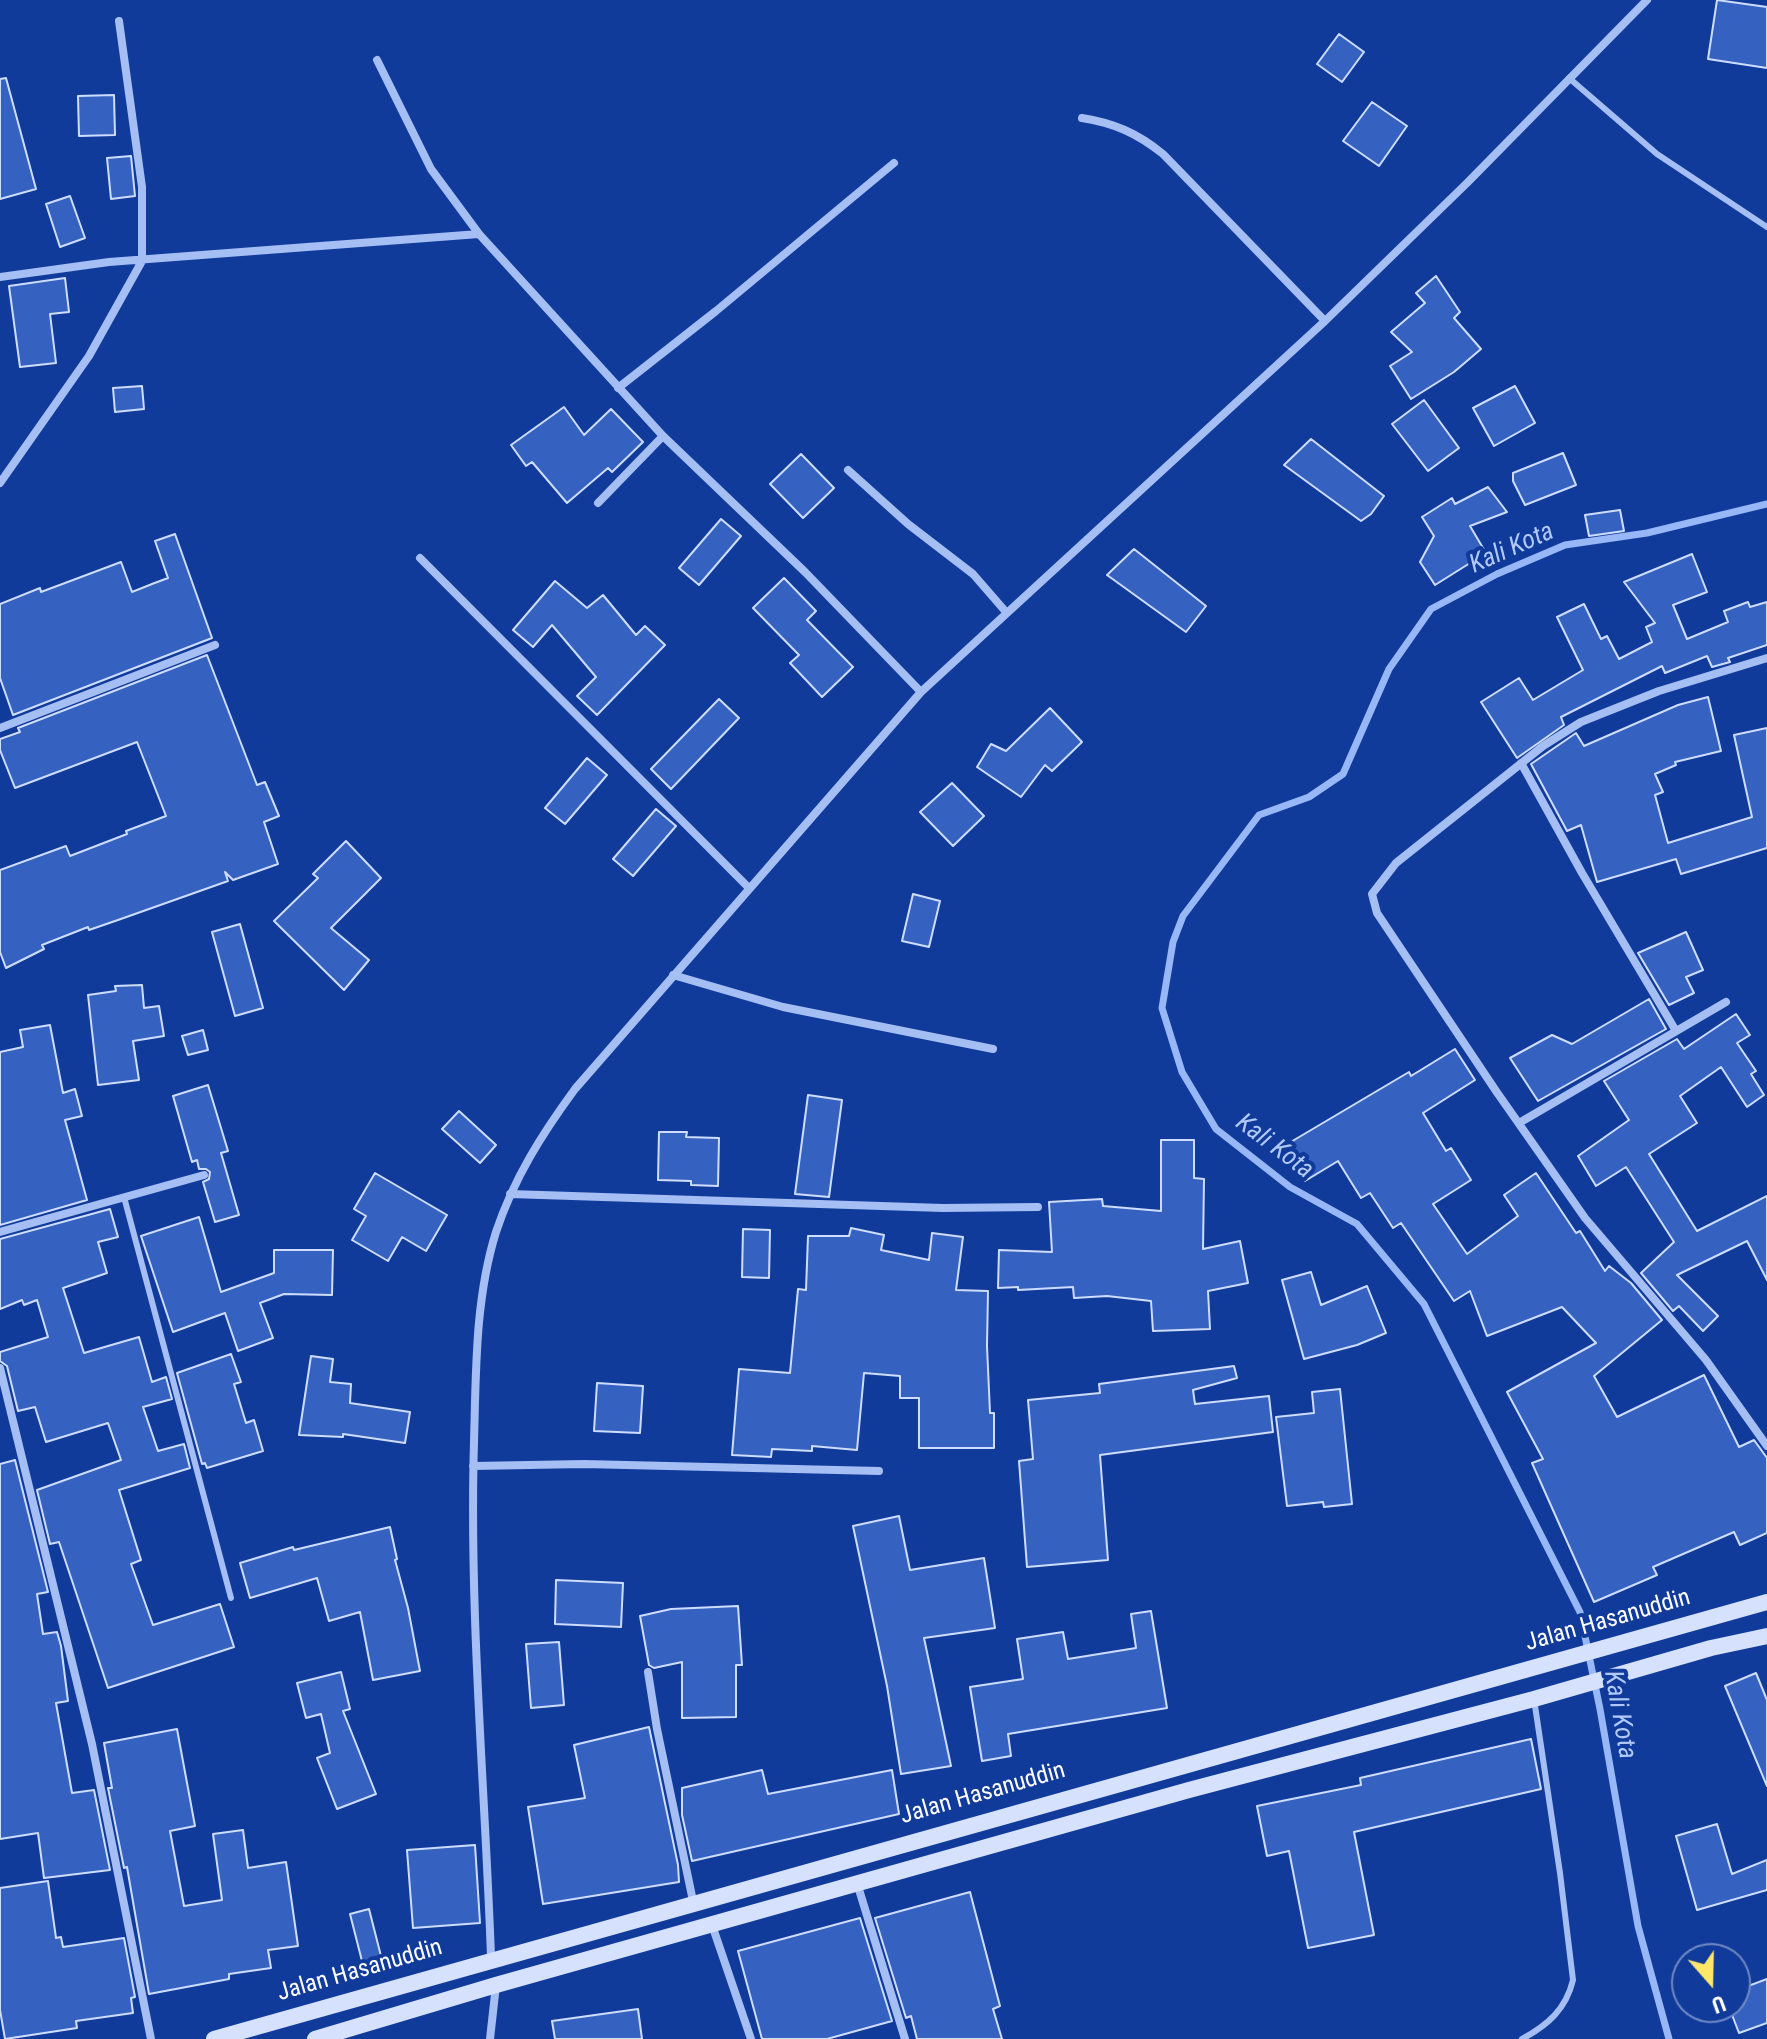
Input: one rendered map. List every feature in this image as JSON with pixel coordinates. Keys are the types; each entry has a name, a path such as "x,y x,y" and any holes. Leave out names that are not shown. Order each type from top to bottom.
{"street":[{"path":"491,1957 472,1585 476,1369 482,1291 495,1235 510,1194 540,1137 575,1089 921,692 1325,321 1467,183 1647,0"},
{"path":"0,483 89,356 142,261 142,187 119,21"},
{"path":"377,60 431,169 479,234 663,436 805,572 921,692"},
{"path":"1082,118 1124,128 1163,154 1325,321"},
{"path":"618,388 894,163"},
{"path":"0,277 47,268 479,234"},
{"path":"598,503 663,436"},
{"path":"848,470 908,524 973,574 1006,612"},
{"path":"420,558 749,888"},
{"path":"0,728 215,645"},
{"path":"1767,658 1659,691 1581,722 1521,763 1396,863 1372,894 1377,913 1585,1218 1706,1360 1767,1446"},
{"path":"1521,763 1676,1031"},
{"path":"673,975 783,1007 993,1049"},
{"path":"1519,1123 1726,1002"},
{"path":"0,1232 204,1175"},
{"path":"510,1194 928,1208 1038,1207"},
{"path":"0,1368 92,1744 151,2039"},
{"path":"473,1466 584,1464 879,1471"},
{"name":"Jalan Hasanuddin","path":"214,2039 491,1957 1767,1602"},
{"path":"315,2039 1189,1790 1534,1699 1711,1648 1767,1636"},
{"path":"648,1672 693,1901"},
{"path":"1183,1763 1189,1790"},
{"path":"857,1883 905,2039"},
{"path":"712,1925 751,2039"},
{"path":"490,2039 496,1985"}],"lane":[{"path":"1569,78 1657,154 1767,227"},
{"path":"124,1197 231,1598"},
{"path":"1522,2039 1547,2024 1559,2012 1569,1996 1573,1980 1534,1699"}],"building":[{"path":"1717,0 1767,7 1767,68 1708,59"},
{"path":"1339,34 1364,52 1342,82 1317,64"},
{"path":"6,78 36,189 0,199 0,79"},
{"path":"114,95 115,135 79,136 78,96"},
{"path":"1372,102 1407,126 1379,166 1343,141"},
{"path":"131,156 135,196 111,199 107,158"},
{"path":"70,196 85,238 60,247 46,204"},
{"path":"1436,276 1460,312 1454,318 1481,349 1454,372 1411,399 1390,366 1412,352 1391,332 1425,303 1416,293"},
{"path":"65,278 69,312 50,314 56,363 20,367 9,286"},
{"path":"142,386 144,409 115,412 113,388"},
{"path":"1515,386 1535,423 1494,446 1473,408"},
{"path":"1424,400 1459,448 1428,471 1392,424"},
{"path":"564,407 584,435 611,409 643,442 612,472 608,468 567,503 532,462 526,466 511,445"},
{"path":"1311,439 1384,496 1371,514 1361,521 1284,465"},
{"path":"1563,453 1576,485 1525,505 1513,481 1513,473"},
{"path":"801,454 834,488 803,518 770,484"},
{"path":"1488,487 1507,512 1470,526 1486,553 1435,585 1420,562 1434,536 1422,517 1452,498 1455,504"},
{"path":"1620,510 1624,531 1589,536 1585,515"},
{"path":"721,519 741,536 699,585 679,568"},
{"path":"175,534 212,638 13,715 0,678 0,604 121,562 132,592 168,578 155,541"},
{"path":"1134,549 1206,606 1186,632 1107,575"},
{"path":"1692,554 1707,592 1673,605 1687,639 1728,622 1724,611 1748,602 1750,607 1767,602 1767,645 1728,658 1730,662 1712,667 1707,656 1665,673 1662,666 1561,717 1564,725 1517,758 1481,702 1519,678 1533,700 1583,670 1557,617 1584,604 1601,639 1607,636 1619,659 1652,642 1646,627 1655,623 1624,582"},
{"path":"784,578 816,611 807,620 853,667 822,697 790,663 799,655 753,608"},
{"path":"555,581 587,608 603,595 636,635 645,626 665,645 597,715 577,696 596,677 552,625 533,647 513,630"},
{"path":"207,655 257,785 265,782 279,816 264,822 278,864 233,880 225,872 228,881 42,945 44,949 6,968 0,952 0,870 66,846 70,856 166,816 137,742 15,788 0,750 0,739 20,732 18,728"},
{"path":"1708,697 1721,751 1675,762 1676,765 1655,774 1663,792 1655,795 1668,843 1752,817 1734,735 1767,728 1767,848 1681,874 1676,859 1597,882 1581,825 1567,831 1531,764 1576,733 1584,746 1678,705"},
{"path":"719,699 739,718 671,789 651,769"},
{"path":"1050,708 1082,742 1052,771 1045,765 1021,797 977,767 991,744 1006,751"},
{"path":"587,758 607,775 565,824 545,808"},
{"path":"952,783 984,816 953,846 920,812"},
{"path":"656,809 676,826 633,876 613,859"},
{"path":"346,841 381,878 331,928 369,960 344,990 274,921 318,878 313,874"},
{"path":"913,894 940,901 929,947 902,941"},
{"path":"240,924 263,1008 235,1016 212,932"},
{"path":"1686,932 1703,970 1686,977 1694,993 1669,1005 1638,953"},
{"path":"142,985 144,1008 159,1006 164,1036 133,1041 139,1080 98,1085 88,995 116,991 115,986"},
{"path":"1649,999 1666,1029 1538,1101 1510,1058 1552,1035 1572,1044"},
{"path":"1736,1014 1750,1035 1737,1043 1756,1071 1751,1074 1764,1095 1747,1107 1721,1067 1680,1096 1697,1123 1649,1154 1697,1231 1767,1196 1767,1280 1747,1241 1677,1275 1718,1316 1703,1331 1679,1306 1673,1311 1641,1273 1674,1242 1626,1167 1596,1186 1578,1156 1629,1120 1604,1081 1677,1039 1684,1049"},
{"path":"50,1025 63,1093 75,1089 82,1116 65,1120 87,1200 0,1225 0,1052 23,1047 20,1030"},
{"path":"203,1030 208,1050 188,1055 182,1036"},
{"path":"1455,1049 1475,1080 1423,1113 1446,1151 1451,1148 1471,1180 1433,1204 1467,1254 1518,1216 1504,1195 1536,1173 1576,1233 1580,1231 1605,1271 1609,1266 1631,1283 1662,1320 1594,1376 1617,1417 1704,1375 1739,1447 1754,1440 1767,1458 1767,1533 1740,1545 1734,1532 1653,1567 1657,1575 1594,1602 1532,1463 1543,1459 1507,1392 1596,1343 1562,1307 1487,1336 1470,1291 1454,1301 1401,1223 1393,1228 1370,1193 1361,1198 1338,1161 1305,1181 1284,1146 1409,1072 1411,1076"},
{"path":"208,1085 228,1151 221,1153 239,1215 215,1222 203,1182 209,1179 210,1172 199,1169 197,1160 192,1162 173,1096"},
{"path":"808,1095 842,1100 829,1197 795,1194"},
{"path":"459,1111 496,1145 480,1163 442,1129"},
{"path":"659,1132 687,1132 686,1137 719,1138 718,1186 658,1180"},
{"path":"1161,1140 1194,1140 1194,1178 1204,1179 1203,1249 1240,1241 1248,1283 1208,1291 1210,1329 1153,1331 1151,1301 1107,1296 1074,1298 1073,1287 998,1288 999,1250 1052,1252 1049,1202 1102,1199 1103,1206 1161,1211"},
{"path":"375,1173 447,1215 426,1251 402,1237 388,1261 352,1240 366,1216 354,1209"},
{"path":"110,1209 118,1237 98,1242 107,1273 63,1288 84,1353 139,1337 152,1382 166,1377 172,1399 143,1407 158,1451 184,1444 190,1468 119,1490 141,1560 131,1564 153,1625 220,1604 234,1647 108,1688 59,1542 50,1544 37,1490 121,1460 108,1423 46,1442 35,1407 18,1411 7,1366 0,1361 0,1352 48,1337 37,1300 24,1305 22,1300 0,1309 0,1239"},
{"path":"199,1217 221,1292 274,1273 274,1250 333,1250 332,1295 284,1294 260,1303 273,1338 238,1351 225,1313 173,1332 141,1236"},
{"path":"851,1228 884,1235 881,1250 929,1260 932,1233 963,1237 956,1290 988,1291 987,1346 994,1448 919,1448 919,1398 900,1398 900,1376 864,1373 857,1450 812,1446 812,1451 772,1449 771,1457 732,1455 739,1369 790,1373 798,1289 806,1290 808,1236 849,1236"},
{"path":"743,1229 770,1230 769,1278 742,1277"},
{"path":"1311,1272 1321,1305 1367,1286 1386,1333 1357,1345 1304,1359 1282,1280"},
{"path":"231,1354 241,1382 234,1384 246,1423 254,1420 263,1451 207,1468 205,1463 202,1464 177,1373"},
{"path":"311,1356 333,1359 330,1382 351,1384 350,1403 410,1412 405,1443 343,1434 343,1437 299,1435"},
{"path":"1234,1366 1237,1378 1193,1390 1195,1404 1269,1396 1273,1432 1100,1455 1108,1560 1027,1567 1019,1461 1033,1459 1028,1400 1100,1393 1099,1384"},
{"path":"597,1383 643,1386 640,1433 594,1431"},
{"path":"1340,1389 1352,1504 1324,1507 1323,1502 1287,1506 1276,1417 1314,1413 1312,1392"},
{"path":"15,1460 48,1592 37,1594 43,1634 57,1632 61,1646 68,1701 56,1703 72,1793 94,1790 110,1870 44,1878 38,1833 0,1839 0,1464"},
{"path":"899,1516 910,1570 984,1558 995,1628 924,1638 951,1766 901,1774 887,1686 853,1526"},
{"path":"390,1527 420,1671 373,1680 360,1612 329,1621 317,1578 250,1598 240,1563 293,1547 294,1550"},
{"path":"556,1580 623,1583 621,1627 555,1624"},
{"path":"738,1606 742,1665 736,1665 736,1717 682,1718 682,1662 654,1668 649,1665 640,1616 671,1609"},
{"path":"1151,1611 1167,1708 1008,1734 1011,1756 982,1761 970,1687 1023,1679 1017,1639 1063,1632 1068,1659 1136,1648 1131,1614"},
{"path":"559,1642 564,1705 531,1708 526,1644"},
{"path":"341,1672 350,1709 343,1711 376,1794 337,1809 317,1758 330,1753 321,1714 306,1718 297,1683"},
{"path":"1756,1673 1767,1700 1767,1786 1725,1686"},
{"path":"649,1727 679,1882 543,1904 528,1807 585,1798 574,1745"},
{"path":"177,1729 195,1826 170,1831 184,1906 222,1900 213,1834 243,1830 248,1868 286,1862 298,1946 268,1950 271,1968 229,1974 229,1979 149,1994 127,1867 124,1868 108,1788 112,1788 104,1743"},
{"path":"1531,1739 1541,1789 1354,1832 1374,1935 1308,1948 1289,1851 1267,1856 1257,1806 1361,1785 1360,1778"},
{"path":"762,1770 768,1794 892,1770 899,1814 692,1861 682,1815 682,1788"},
{"path":"1717,1824 1732,1874 1767,1860 1767,1890 1697,1910 1676,1836"},
{"path":"475,1845 480,1923 413,1928 407,1850"},
{"path":"48,1881 56,1938 61,1937 63,1947 124,1938 135,1997 131,1998 133,2013 76,2021 77,2028 5,2039 0,2010 0,1888"},
{"path":"970,1892 1000,2006 993,2009 1002,2039 917,2039 911,2016 906,2018 875,1918"},
{"path":"369,1909 382,1960 363,1965 350,1914"},
{"path":"860,1918 892,2021 827,2039 762,2039 738,1951"},
{"path":"1767,1979 1767,2023 1739,2033 1735,2023 1751,2023 1751,1985"},
{"path":"638,2009 642,2039 555,2039 552,2021"}],"waterway":[{"name":"Kali Kota","path":"1669,2039 1638,1926 1580,1612 1424,1304 1357,1224 1290,1187 1216,1129 1182,1072 1162,1008 1173,942 1183,916 1259,815 1309,797 1343,774 1389,669 1431,609 1497,574 1565,545 1647,533 1767,504"}]}
